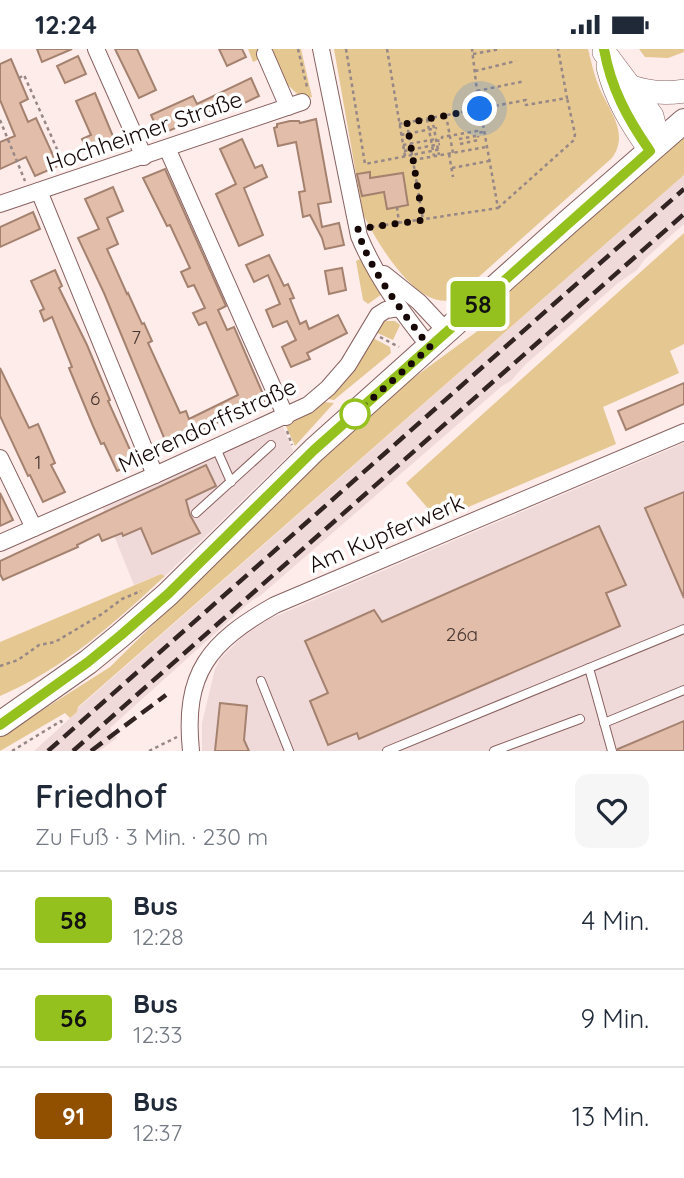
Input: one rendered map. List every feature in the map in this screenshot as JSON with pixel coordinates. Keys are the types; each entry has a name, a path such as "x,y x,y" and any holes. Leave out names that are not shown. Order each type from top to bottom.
{"main road":[{"path":"604,51 621,88 630,123 650,151"},
{"path":"621,88 664,93 684,91"},
{"path":"0,725 121,635 168,594 302,460 684,121"},
{"path":"0,713 59,683"}],"street":[{"path":"96,49 144,157"},
{"path":"321,49 358,229 366,253 399,308 438,339"},
{"path":"265,54 299,99"},
{"name":"Hochheimer Straße","path":"0,204 144,157 299,99"},
{"path":"167,148 284,418"},
{"path":"34,192 155,475"},
{"path":"375,267 419,302 438,339"},
{"name":"Mierendorffstraße","path":"0,543 308,405 328,388 348,365 378,315 386,310 399,308"},
{"name":"Am Kupferwerk","path":"191,751 189,705 196,681 216,646 253,617 275,605 684,432"},
{"path":"0,458 34,528"}],"lane":[{"path":"196,513 271,445"},
{"path":"216,448 231,482"},
{"path":"387,751 684,629"},
{"path":"589,668 612,751"},
{"path":"261,681 289,751"},
{"path":"604,723 684,690"},
{"path":"494,751 580,719"}],"path":[{"path":"298,49 299,99"},
{"path":"346,49 365,164 412,155 432,148 437,140"},
{"path":"387,49 405,156"},
{"path":"498,208 477,92 473,51 500,49"},
{"path":"358,229 498,208 574,140 558,49"},
{"path":"475,71 516,61"},
{"path":"19,78 24,75 70,180"},
{"path":"477,92 525,81"},
{"path":"399,124 526,100 526,105 567,98"},
{"path":"446,115 445,124 452,145 453,177"},
{"path":"432,118 439,155"},
{"path":"427,119 434,156"},
{"path":"0,120 34,192"},
{"path":"407,123 423,220"},
{"path":"401,135 436,128"},
{"path":"443,131 449,130"},
{"path":"403,145 477,131 477,134 478,140 465,143 459,142 477,134 484,131"},
{"path":"445,141 450,138"},
{"path":"472,141 474,149"},
{"path":"465,143 466,151"},
{"path":"446,147 452,145"},
{"path":"413,160 487,147"},
{"path":"404,151 432,148 440,150"},
{"path":"452,168 489,161"},
{"path":"397,207 399,223"},
{"path":"284,418 295,451"},
{"path":"0,666 18,660 39,645 55,642 122,599 142,591 168,594"},
{"path":"12,751 61,721 64,724"},
{"path":"149,751 180,736"}],"shaded area":[{"path":"248,49 301,49 312,97 302,99 284,81 269,55 253,62"},
{"path":"334,49 588,49 597,82 616,122 619,140 617,149 612,158 454,299 440,300 426,295 400,272 363,214"},
{"path":"639,49 684,49 684,52 668,58 645,57"},
{"path":"684,135 684,175 78,707 77,712 70,718 65,713 0,751 0,737 110,667 296,483 401,387 483,327 482,320 498,298"},
{"path":"684,175 684,224 645,259 637,270 618,283 525,365 511,381 251,601 110,728 117,738 99,751 34,751 77,712 78,708"},
{"path":"684,233 684,344 670,351 679,373 603,407 616,444 438,520 406,483"},
{"path":"360,259 382,294 368,304 363,300 356,261"},
{"path":"395,321 400,325 393,340 373,331 381,322"},
{"path":"371,337 390,347 391,353 334,400 328,399 360,361"},
{"path":"324,402 334,403 295,446 285,424"},
{"path":"282,424 293,451 165,576 161,574 134,585 102,506"},
{"path":"684,443 684,751 202,751 202,723 215,669 220,659 241,638 269,619"},
{"path":"161,574 165,576 88,643 46,672 0,696 0,642"}],"building":[{"path":"37,49 72,49 42,62"},
{"path":"115,49 137,49 156,90 139,98"},
{"path":"219,49 242,49 246,57 227,66"},
{"path":"78,56 86,74 65,83 57,66"},
{"path":"11,59 28,99 20,103 28,122 36,118 58,166 35,176 26,157 0,169 0,142 15,136 0,100 0,64"},
{"path":"251,78 259,96 222,114 219,108 160,135 151,115 193,96 197,104"},
{"path":"95,93 117,146 90,158 82,139 91,135 76,101"},
{"path":"316,119 331,202 318,204 322,227 339,223 344,245 325,249 310,215 303,217 299,192 305,191 296,142 278,146 274,128 277,124 290,121 300,123"},
{"path":"242,139 255,168 262,165 267,177 244,188 263,235 239,246 216,194 236,184 220,149"},
{"path":"165,169 226,306 218,310 227,330 234,327 266,401 167,445 104,293 78,238 99,229 85,199 113,187 123,211 107,218 118,244 107,249 142,324 144,323 152,341 148,343 180,413 186,411 189,419 238,395 206,322 199,325 193,313 205,308 194,285 188,287 181,272 190,268 170,225 167,226 143,178"},
{"path":"370,172 370,178 403,173 408,205 387,209 384,192 362,196 357,174"},
{"path":"33,212 40,229 0,247 0,227"},
{"path":"269,255 284,286 288,284 294,298 290,299 300,324 306,321 309,329 338,315 347,333 307,353 310,359 291,367 282,347 296,340 287,321 273,327 266,310 280,304 268,275 254,282 246,265"},
{"path":"342,268 346,290 329,294 325,271"},
{"path":"55,270 62,286 59,288 87,345 136,463 117,471 93,426 52,317 44,321 40,311 44,309 31,281"},
{"path":"0,368 29,428 38,424 55,463 51,465 65,492 43,502 0,416"},
{"path":"684,383 684,404 626,430 618,411"},
{"path":"206,465 216,486 186,500 190,515 200,533 152,554 141,528 102,541 99,534 77,545 78,547 3,580 0,561"},
{"path":"684,492 684,598 645,508"},
{"path":"0,493 13,520 0,526"},
{"path":"599,526 626,585 606,593 620,626 359,739 357,733 328,745 310,701 328,693 305,641 374,610 382,622"},
{"path":"220,703 247,706 244,740 249,751 215,751"},
{"path":"684,721 684,751 618,751 618,749"}],"railway":[{"path":"48,751 684,189"},
{"path":"73,751 684,214"},
{"path":"91,751 166,695"}],"bus line":[{"name":"58","path":"0,725 88,662 168,594 314,450 650,151 630,123 613,90 604,49"}],"route":[{"path":"355,414 430,347 399,308 366,253 358,229 423,220 407,123 480,109"}]}
